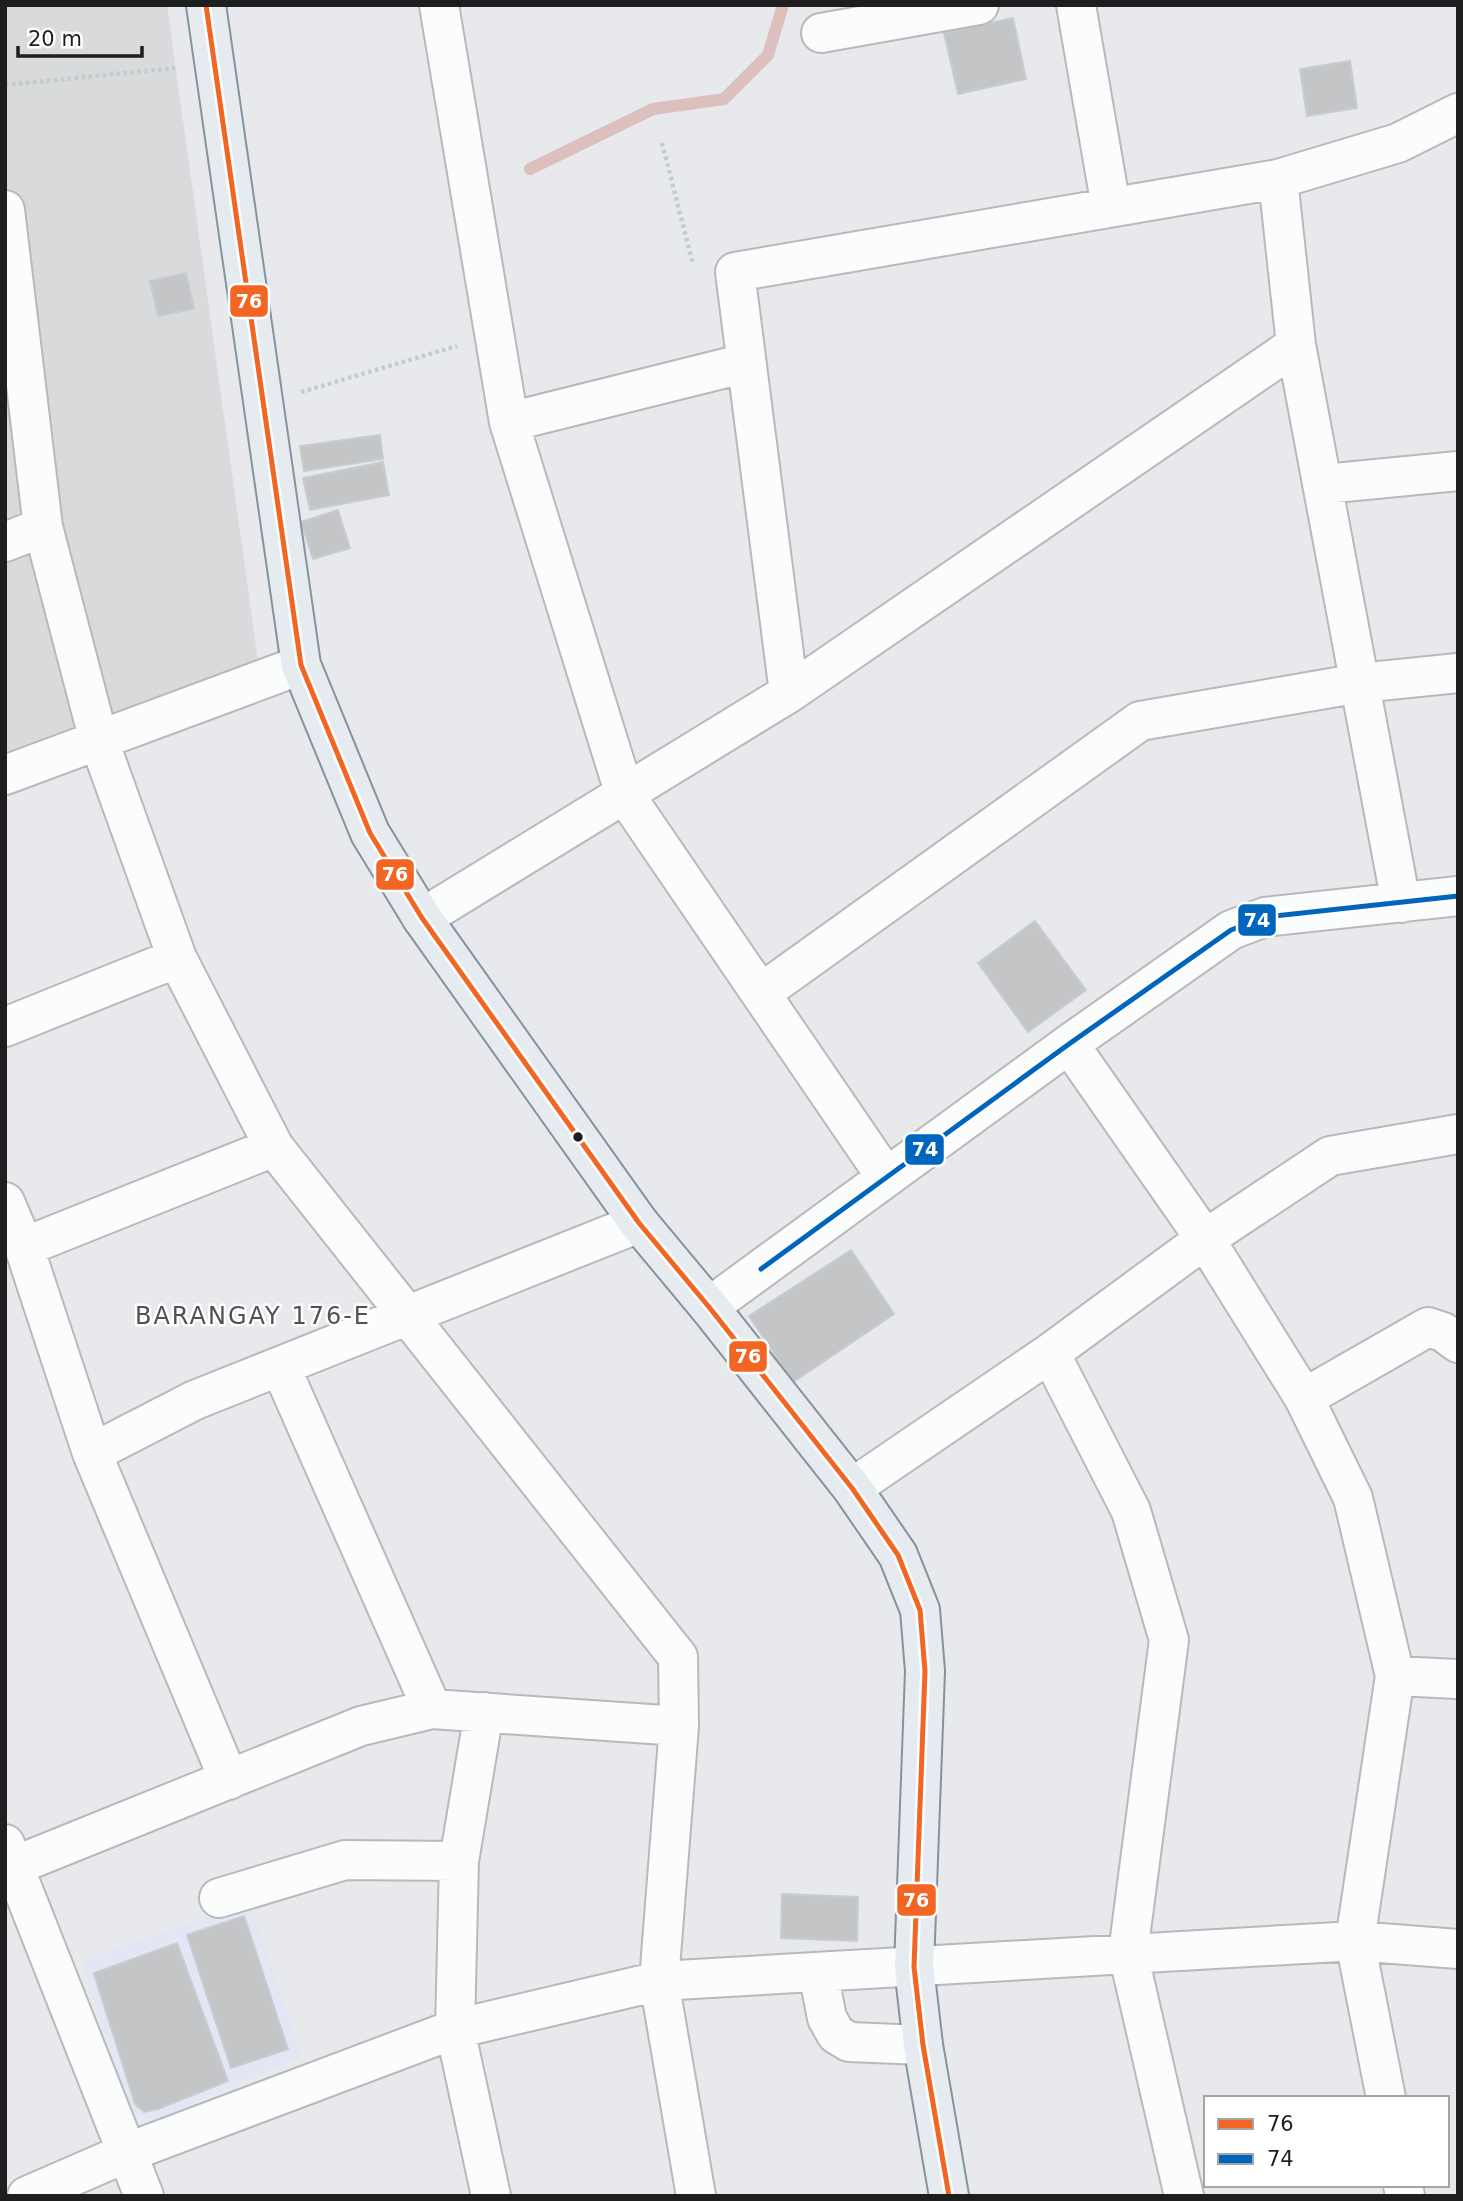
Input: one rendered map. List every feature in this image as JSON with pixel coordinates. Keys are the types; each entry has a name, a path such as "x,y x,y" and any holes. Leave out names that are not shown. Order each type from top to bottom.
{"main road":[{"path":"206,5 301,665 370,832 422,918 639,1223 852,1488 898,1555 920,1610 925,1671 914,1967 923,2045 949,2196"}],"street":[{"path":"439,5 509,422 625,795 886,1177"},
{"path":"821,33 979,5"},
{"path":"1076,5 1111,207"},
{"path":"789,693 735,272 1278,179 1398,143 1458,113"},
{"path":"1278,179 1296,345 1401,903"},
{"path":"5,210 11,318 44,527 99,741 177,958 274,1147 678,1657 679,1726 659,1981 696,2196"},
{"path":"422,918 789,693 1296,345"},
{"path":"509,422 746,363"},
{"path":"1324,484 1458,471"},
{"path":"5,542 44,527"},
{"path":"5,775 301,665"},
{"path":"761,993 1140,720 1360,683 1458,673"},
{"path":"709,1307 1069,1044 1231,930 1265,917 1458,897"},
{"path":"5,1027 177,958"},
{"path":"1069,1044 1205,1239 1304,1398 1353,1498 1395,1675 1355,1941 1386,2096"},
{"path":"852,1488 1050,1353 1205,1239 1330,1156 1458,1134"},
{"path":"24,1247 274,1147"},
{"path":"5,1202 24,1247 92,1453 229,1780"},
{"path":"92,1453 195,1400 281,1368 639,1223"},
{"path":"1304,1398 1428,1326 1443,1332 1458,1343"},
{"path":"1050,1353 1131,1511 1169,1640 1128,1953 1184,2196"},
{"path":"281,1368 432,1709"},
{"path":"1395,1675 1458,1679"},
{"path":"144,2196 10,1855 229,1780 361,1726 432,1709 679,1726"},
{"path":"484,1712 459,1861 455,2029 491,2196"},
{"path":"219,1898 345,1860 459,1861"},
{"path":"27,2196 126,2153 455,2029 659,1981 1355,1941 1458,1949"},
{"path":"818,1972 827,2018 836,2034 849,2042 923,2045"}],"path":[{"path":"5,85 215,64"},
{"path":"662,143 695,269 735,272"},
{"path":"264,402 495,335"}],"shaded area":[{"path":"5,5 167,5 259,668 5,769"},
{"path":"249,1902 302,2056 155,2120 129,2112 82,1961"}],"building":[{"path":"1013,18 1026,79 958,94 944,33"},
{"path":"1350,61 1357,108 1307,116 1300,69"},
{"path":"186,273 194,309 158,316 150,281"},
{"path":"380,435 383,459 304,471 300,446"},
{"path":"383,462 389,495 310,510 303,478"},
{"path":"338,510 350,548 313,559 301,522"},
{"path":"1035,921 1086,990 1028,1032 978,963"},
{"path":"851,1250 894,1314 793,1382 749,1316"},
{"path":"782,1894 858,1897 857,1941 781,1938"},
{"path":"244,1916 288,2049 231,2068 187,1935"},
{"path":"177,1943 228,2081 144,2112 135,2104 94,1973"}],"waterway":[{"path":"530,169 653,109 724,99 768,55 783,5"}],"transit line":[{"name":"76","path":"206,5 301,665 370,833 422,918 639,1223 852,1488 898,1555 920,1610 925,1671 914,1967 923,2045 949,2196"},
{"name":"74","path":"761,1269 1069,1044 1231,930 1265,917 1458,896"}],"district":[{"name":"BARANGAY 176-E","path":"253,1316"}]}
